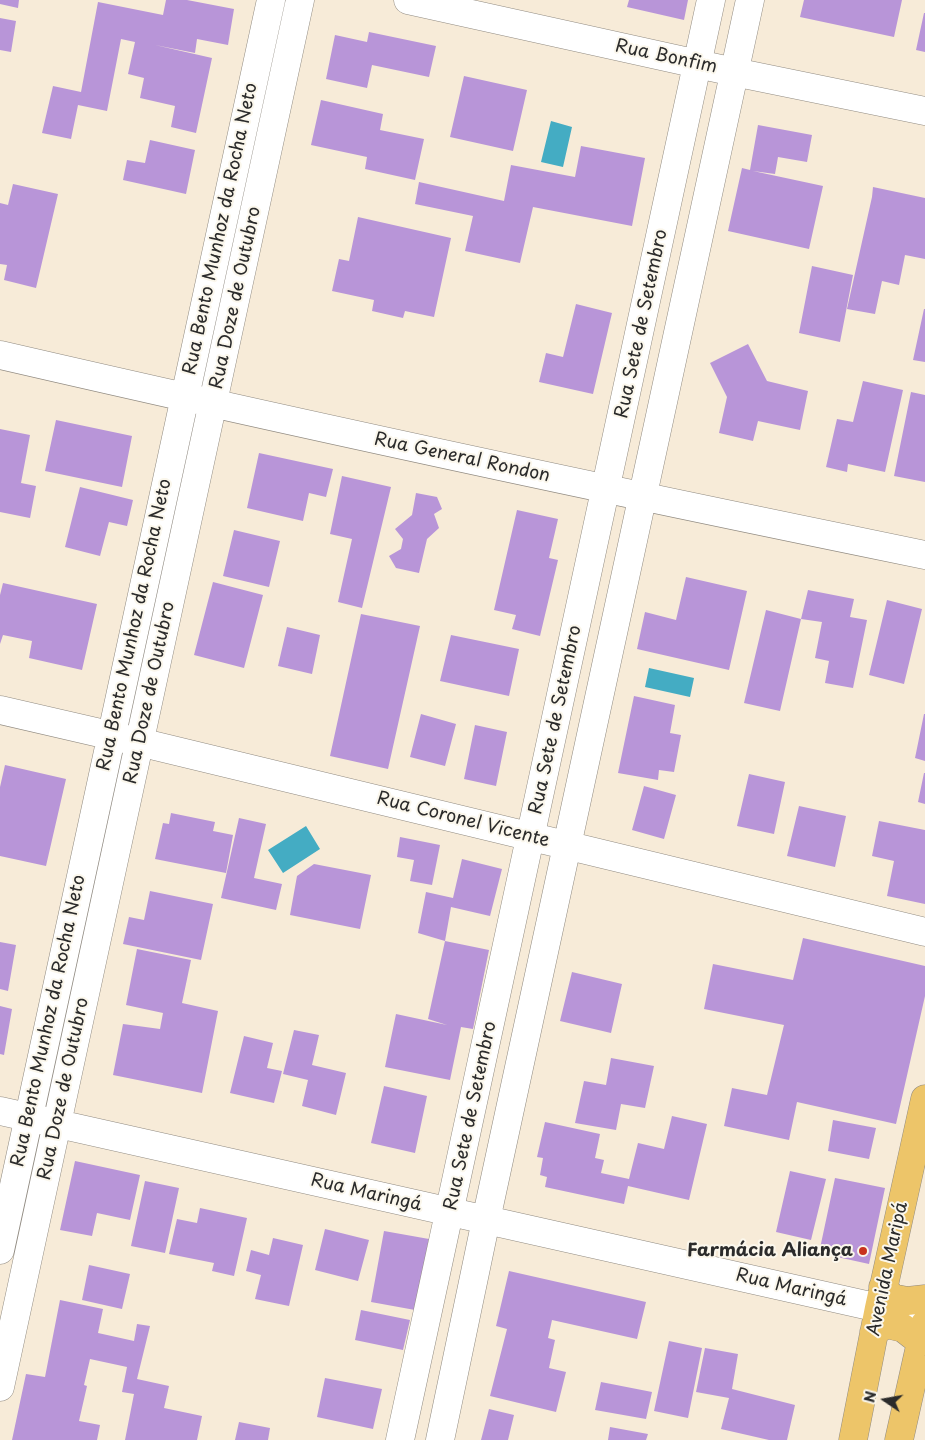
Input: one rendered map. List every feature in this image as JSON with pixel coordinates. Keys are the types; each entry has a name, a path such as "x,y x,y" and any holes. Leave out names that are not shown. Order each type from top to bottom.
{"main road":[{"name":"Avenida Maripá","path":"853,1440 878,1309 925,1099"},
{"path":"899,1440 924,1329 903,1328 886,1324 878,1309 892,1298 907,1301 925,1299"}],"street":[{"name":"Rua Bento Munhoz da Rocha Neto","path":"0,1250 271,0"},
{"name":"Rua Doze de Outubro","path":"0,1387 300,0"},
{"name":"Rua Bonfim","path":"408,0 734,72 925,111"},
{"name":"Rua Sete de Setembro","path":"400,1440 711,0"},
{"name":"Rua Sete de Setembro","path":"440,1440 750,0"},
{"name":"Rua General Rondon","path":"0,355 185,398 606,490 925,555"},
{"name":"Rua Coronel Vicente","path":"0,710 111,735 925,932"},
{"name":"Rua Maringá","path":"0,1111 878,1309"}],"water":[{"path":"551,121 572,127 563,167 541,162"},
{"path":"649,668 694,678 690,697 645,687"},
{"path":"306,826 320,849 283,873 268,850"}],"building":[{"path":"0,0 19,0 18,8 0,4"},
{"path":"166,0 187,0 234,9 228,45 197,39 195,53 155,45 212,58 196,133 171,127 175,106 140,98 144,78 128,74 135,42 121,39 107,111 78,105 71,139 42,133 53,86 81,92 98,2 163,15"},
{"path":"629,0 688,0 684,20 627,7"},
{"path":"804,0 902,0 894,37 800,17"},
{"path":"925,13 925,52 916,50"},
{"path":"0,18 16,21 11,52 0,50"},
{"path":"369,32 436,46 429,77 372,65 367,88 326,79 335,35 367,42"},
{"path":"464,76 527,90 513,151 450,137"},
{"path":"321,100 383,114 380,130 424,139 415,180 365,169 367,157 311,145"},
{"path":"758,125 812,135 807,162 778,157 775,174 753,171 823,186 809,249 728,231 742,168 750,170"},
{"path":"150,140 195,150 186,194 123,180 127,160 145,163"},
{"path":"581,146 645,158 632,226 533,207 520,263 465,251 473,216 415,204 419,182 504,201 511,165 575,177"},
{"path":"13,184 58,194 36,288 4,280 7,265 0,264 0,203 8,205"},
{"path":"873,187 925,198 925,259 905,255 899,285 882,281 875,314 847,309"},
{"path":"358,217 451,238 434,317 405,311 403,318 372,311 374,300 332,291 339,259 349,261"},
{"path":"812,266 853,275 840,342 799,333"},
{"path":"576,304 612,313 593,394 539,382 546,353 563,357"},
{"path":"925,309 925,362 913,360"},
{"path":"748,344 767,381 808,391 800,430 758,421 753,441 719,433 727,397 710,363"},
{"path":"863,381 903,390 885,472 848,464 847,472 826,467 837,419 853,422"},
{"path":"911,392 925,395 925,482 894,476"},
{"path":"56,420 132,436 122,487 45,471"},
{"path":"0,429 30,435 21,483 36,486 30,518 0,512"},
{"path":"259,453 333,469 326,497 309,493 303,521 247,508"},
{"path":"342,476 391,487 362,608 338,602 352,539 330,534"},
{"path":"80,487 133,500 127,526 109,522 100,556 65,547"},
{"path":"416,493 437,497 442,509 434,514 439,528 427,539 419,573 396,568 389,556 401,549 403,539 395,529 412,515"},
{"path":"517,510 558,519 549,558 558,560 540,636 512,629 516,615 494,610"},
{"path":"234,530 280,541 269,587 223,576"},
{"path":"686,577 747,591 729,670 637,649 645,612 676,620"},
{"path":"213,582 263,595 244,668 194,655"},
{"path":"3,583 97,604 82,670 29,658 32,641 3,635 0,644 0,595"},
{"path":"808,590 854,599 850,617 867,620 853,688 825,683 829,661 815,658 822,622 801,619"},
{"path":"887,600 922,609 904,684 869,675"},
{"path":"766,610 801,619 780,711 744,703"},
{"path":"361,614 420,626 388,769 330,756"},
{"path":"287,627 320,635 312,674 278,666"},
{"path":"451,635 519,649 509,696 440,681"},
{"path":"634,696 675,705 670,733 681,735 674,772 659,770 658,780 618,773"},
{"path":"421,714 456,724 445,766 410,757"},
{"path":"925,714 925,761 915,758"},
{"path":"475,725 507,732 496,786 464,779"},
{"path":"5,765 66,779 46,866 0,856 0,787"},
{"path":"925,773 925,804 918,802"},
{"path":"749,774 785,782 774,834 737,826"},
{"path":"644,786 676,795 664,839 632,830"},
{"path":"799,806 846,816 835,867 787,856"},
{"path":"171,813 215,822 213,831 233,835 226,873 155,859 163,823 169,824"},
{"path":"239,818 266,824 254,878 282,884 276,910 221,898"},
{"path":"879,821 925,830 925,904 887,896 894,861 872,856"},
{"path":"400,837 440,845 432,885 410,881 414,860 397,857"},
{"path":"462,859 502,869 490,916 451,907 445,941 418,933 426,892 453,898"},
{"path":"314,864 371,875 360,929 290,915 297,876"},
{"path":"150,891 213,904 201,960 123,944 129,917 144,920"},
{"path":"803,938 925,966 925,996 896,1124 797,1102 789,1140 724,1126 732,1088 767,1095 784,1025 704,1009 713,964 793,980"},
{"path":"445,941 489,950 473,1029 461,1027 450,1080 385,1067 396,1014 447,1025 428,1019"},
{"path":"0,942 16,945 8,991 0,989"},
{"path":"137,949 191,960 182,1003 218,1011 202,1093 113,1075 123,1024 160,1029 163,1013 126,1005"},
{"path":"572,972 622,984 611,1033 560,1021"},
{"path":"0,1006 12,1009 4,1055 0,1054"},
{"path":"294,1030 319,1035 312,1065 346,1073 336,1115 302,1106 308,1080 283,1074"},
{"path":"244,1036 273,1043 267,1068 282,1071 274,1103 230,1093"},
{"path":"611,1058 654,1066 645,1108 621,1104 616,1130 575,1123 584,1081 606,1085"},
{"path":"384,1086 427,1096 415,1153 371,1143"},
{"path":"672,1116 707,1124 689,1200 628,1186 624,1204 545,1187 547,1177 540,1175 543,1158 537,1157 545,1122 600,1134 595,1158 604,1160 601,1173 629,1179 638,1143 664,1149"},
{"path":"833,1120 876,1128 869,1159 828,1151"},
{"path":"75,1161 140,1175 130,1220 97,1213 92,1236 60,1230"},
{"path":"790,1171 826,1179 811,1240 776,1232"},
{"path":"835,1178 885,1188 869,1264 819,1253"},
{"path":"145,1181 179,1188 165,1253 131,1246"},
{"path":"200,1208 247,1218 234,1276 212,1271 214,1263 169,1254 177,1219 197,1223"},
{"path":"325,1229 369,1240 358,1281 315,1270"},
{"path":"384,1231 429,1239 415,1310 371,1302"},
{"path":"273,1238 303,1245 289,1306 255,1299 261,1275 246,1271 251,1250 269,1255"},
{"path":"89,1265 130,1274 122,1309 82,1300"},
{"path":"509,1271 646,1302 637,1339 552,1320 548,1338 555,1340 549,1368 566,1372 556,1412 490,1396 507,1329 496,1326"},
{"path":"60,1300 103,1309 98,1333 134,1341 137,1324 150,1326 137,1379 169,1386 164,1408 202,1416 197,1440 125,1440 134,1394 122,1392 127,1367 90,1359 84,1385 87,1386 79,1421 100,1425 97,1440 12,1440 26,1374 45,1377"},
{"path":"361,1310 410,1320 403,1350 355,1340"},
{"path":"669,1341 702,1348 688,1418 654,1411"},
{"path":"705,1348 738,1354 732,1389 795,1405 787,1440 769,1440 721,1429 729,1398 696,1392"},
{"path":"325,1378 382,1389 373,1429 317,1417"},
{"path":"601,1382 652,1392 646,1419 595,1410"},
{"path":"489,1409 514,1415 508,1440 481,1440"},
{"path":"239,1422 270,1428 268,1440 235,1440"},
{"path":"610,1427 648,1434 646,1440 608,1440"}],"place":[{"name":"Farmácia Aliança","path":"863,1251"}]}
